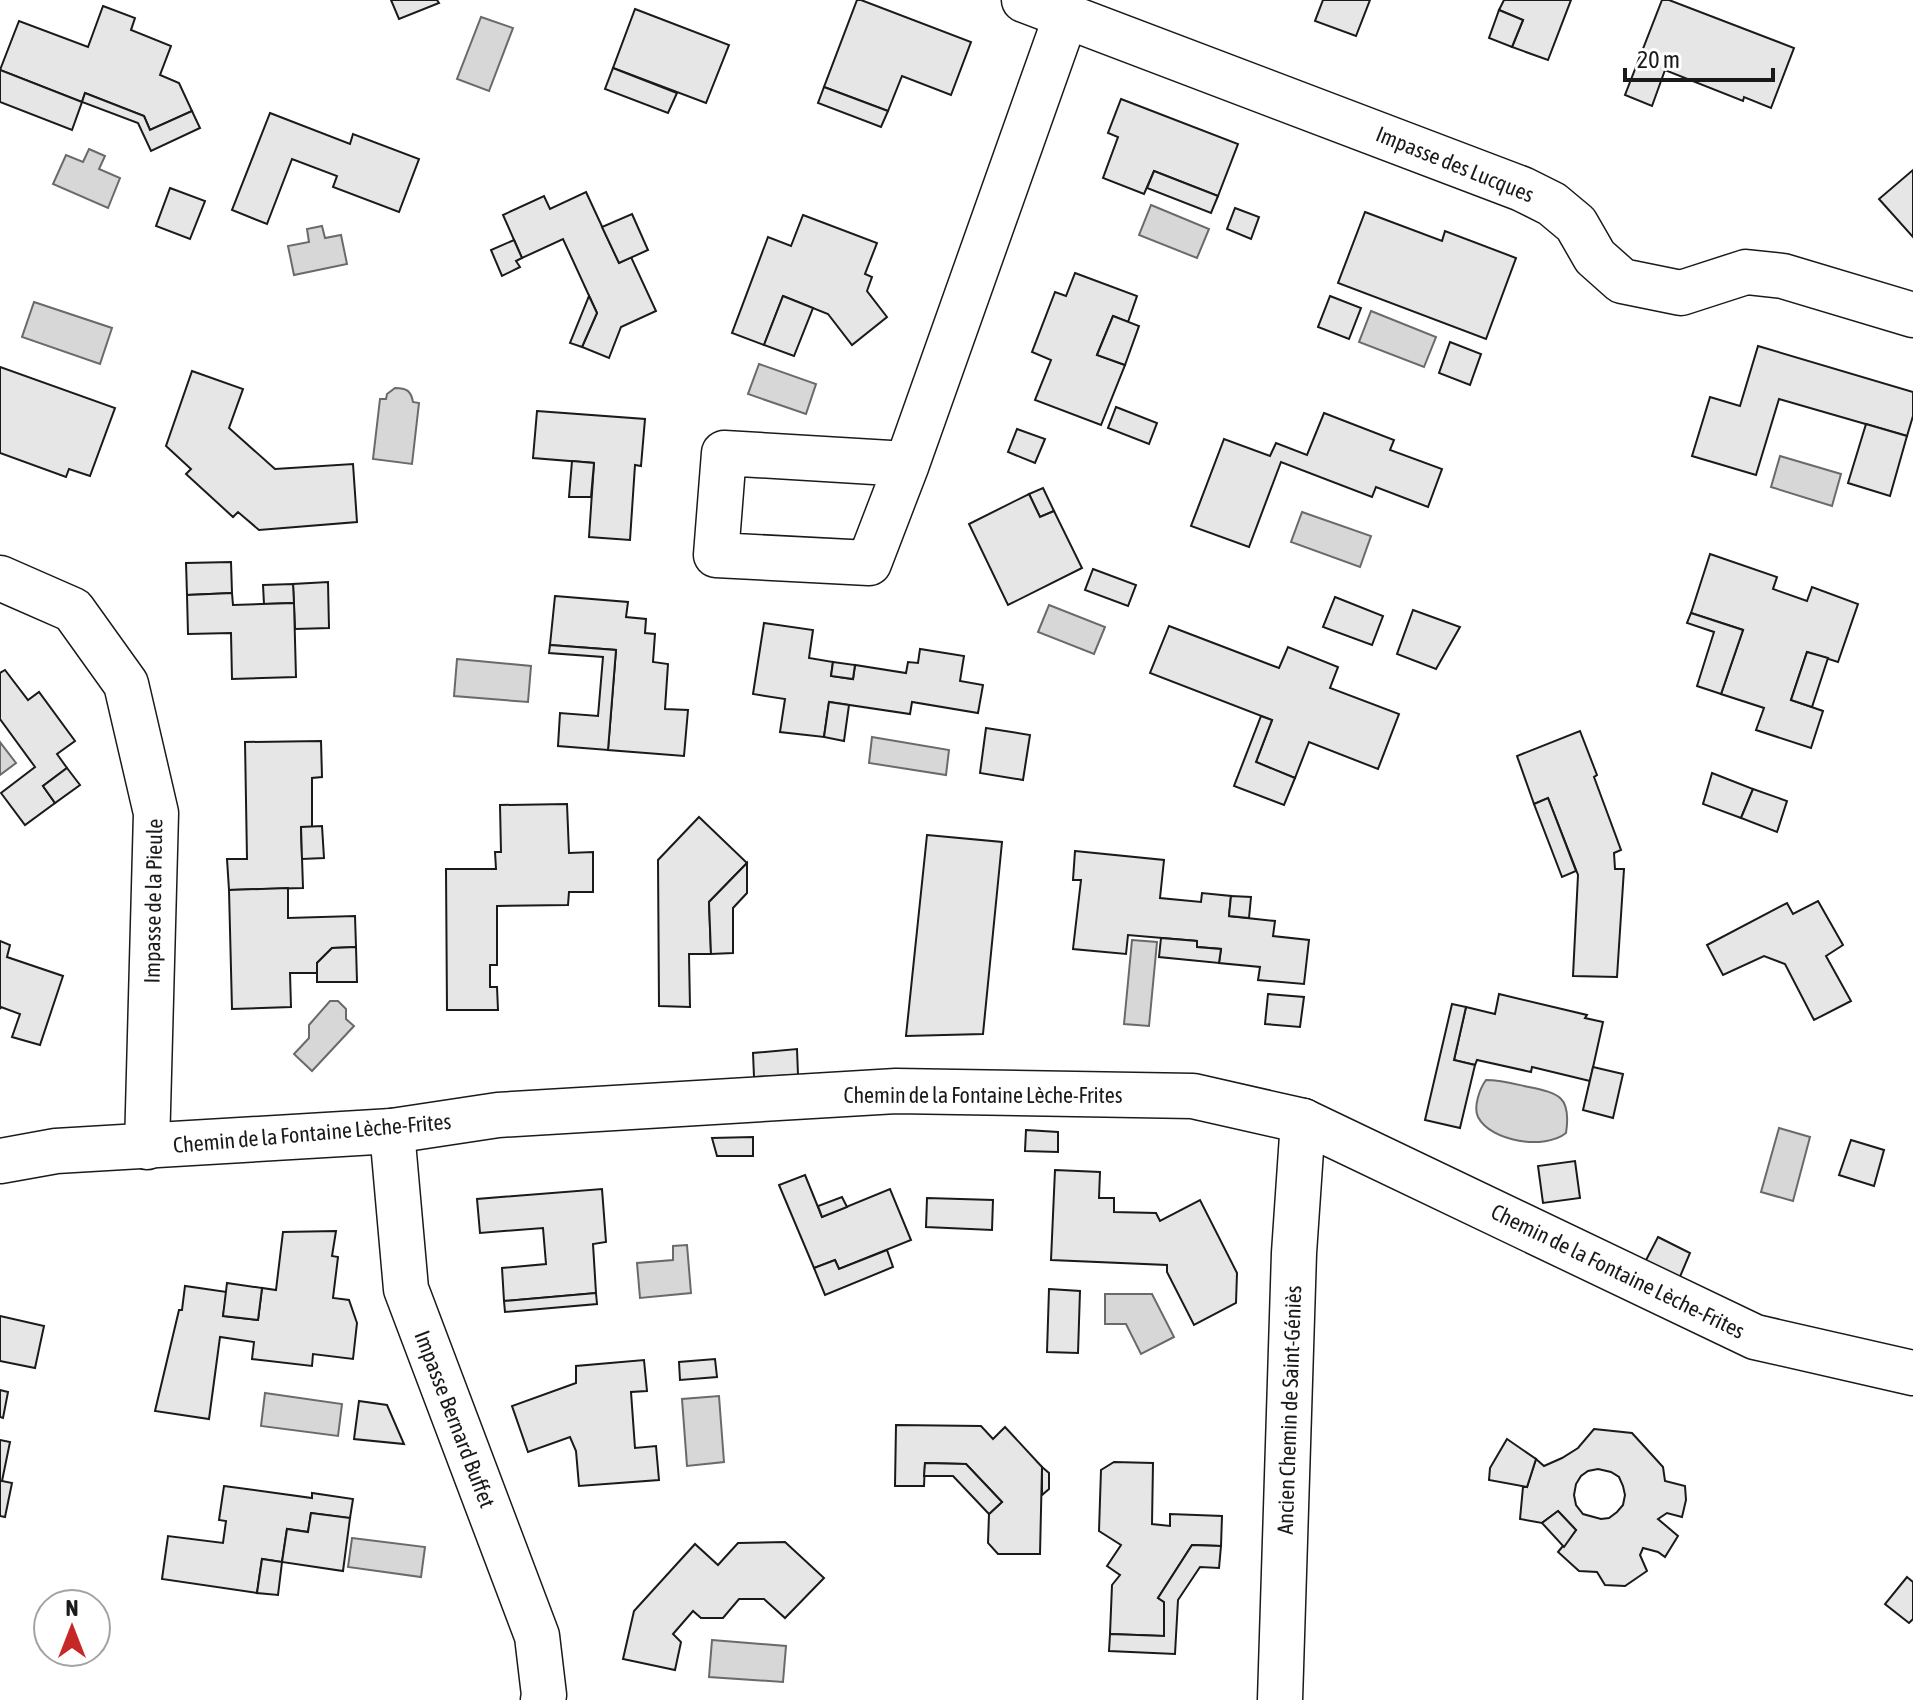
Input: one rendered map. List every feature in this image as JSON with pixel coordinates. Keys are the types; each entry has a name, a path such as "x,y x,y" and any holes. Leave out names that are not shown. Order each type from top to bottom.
{"street":[{"name":"Impasse des Lucques","path":"1024,0 1522,189 1552,204 1576,224 1595,257 1622,281 1681,293 1746,272 1783,276 1913,315"},
{"path":"907,464 1066,16"},
{"name":"Impasse de la Pieule","path":"0,578 73,610 126,684 156,813 147,1147"},
{"name":"Chemin de la Fontaine Lèche-Frites","path":"0,1161 56,1151 392,1131 498,1115 896,1091 1193,1096 1303,1121 1755,1337 1913,1373"},
{"name":"Ancien Chemin de Saint-Géniès","path":"1280,1700 1294,1253 1303,1121"},
{"name":"Impasse Bernard Buffet","path":"392,1131 406,1289 537,1636 543,1700"}],"shaded area":[{"path":"481,17 513,28 489,91 457,79"},
{"path":"89,149 105,156 99,169 120,178 108,208 53,184 66,155 83,162"},
{"path":"1151,205 1209,229 1197,258 1139,235"},
{"path":"322,226 325,238 341,235 347,264 294,275 288,246 309,242 307,229"},
{"path":"34,302 112,328 100,364 22,337"},
{"path":"1371,311 1436,337 1424,367 1359,342"},
{"path":"759,364 816,384 806,414 748,394"},
{"path":"395,388 408,391 413,402 419,403 412,464 373,459 380,399 386,399"},
{"path":"1780,456 1841,474 1832,506 1771,487"},
{"path":"1302,512 1371,536 1360,567 1291,542"},
{"path":"1049,605 1105,627 1094,654 1038,632"},
{"path":"457,659 531,666 528,702 454,696"},
{"path":"872,737 949,750 946,775 869,763"},
{"path":"0,742 16,763 0,775"},
{"path":"1132,940 1157,942 1149,1026 1124,1024"},
{"path":"330,1001 338,1001 346,1009 346,1019 354,1026 312,1071 294,1054 309,1038 309,1025"},
{"path":"1486,1080 1536,1088 1560,1098 1567,1110 1566,1133 1557,1138 1532,1142 1506,1138 1494,1132 1478,1117 1476,1108"},
{"path":"1779,1128 1810,1137 1793,1201 1761,1192"},
{"path":"687,1245 691,1293 640,1298 637,1263 673,1260 673,1246"},
{"path":"1105,1294 1152,1294 1174,1337 1141,1354 1126,1324 1105,1324"},
{"path":"265,1393 342,1404 338,1436 261,1426"},
{"path":"719,1396 724,1462 687,1466 682,1399"},
{"path":"352,1538 425,1547 421,1577 348,1567"},
{"path":"712,1640 786,1646 783,1682 709,1677"}],"building":[{"path":"391,0 437,0 439,3 399,19"},
{"path":"857,0 971,42 951,95 902,76 888,111 824,87"},
{"path":"1323,0 1370,0 1356,36 1315,21"},
{"path":"1504,0 1571,0 1548,60 1512,47 1523,20 1499,10"},
{"path":"1662,0 1794,48 1771,108 1744,97 1743,101 1665,70 1652,106 1625,95"},
{"path":"103,6 135,18 131,30 171,46 160,75 179,83 192,111 150,130 144,116 85,93 82,102 0,70 19,21 88,47"},
{"path":"635,9 729,45 706,103 613,68"},
{"path":"1499,10 1523,20 1512,47 1489,38"},
{"path":"613,68 677,93 668,113 605,89"},
{"path":"0,70 82,102 72,130 0,102"},
{"path":"824,87 888,111 881,127 818,103"},
{"path":"85,93 144,116 150,130 192,111 200,128 151,151 138,123 82,102"},
{"path":"1121,99 1238,144 1218,196 1154,171 1144,194 1103,178 1118,137 1108,133"},
{"path":"270,113 350,144 353,134 419,159 399,212 333,187 337,176 292,159 267,224 232,210"},
{"path":"1913,170 1913,237 1879,199"},
{"path":"1154,171 1218,196 1211,213 1147,188"},
{"path":"170,188 205,201 190,239 156,226"},
{"path":"586,192 619,263 631,257 656,311 621,327 609,358 582,347 597,313 563,239 522,258 503,215 544,196 550,209"},
{"path":"1235,208 1259,217 1251,239 1227,229"},
{"path":"1365,212 1442,241 1445,231 1516,258 1486,339 1338,283"},
{"path":"632,214 648,250 619,263 602,227"},
{"path":"803,215 877,243 865,274 872,277 867,291 887,317 852,345 828,314 783,296 764,345 732,333 768,237 791,246"},
{"path":"514,240 522,258 516,261 520,267 502,276 491,250"},
{"path":"1075,273 1137,296 1128,322 1113,316 1097,355 1125,365 1101,425 1035,400 1051,360 1032,352 1055,292 1066,296"},
{"path":"589,296 597,313 582,347 570,343"},
{"path":"783,296 813,308 794,356 764,345"},
{"path":"1330,296 1361,308 1349,339 1318,327"},
{"path":"1113,316 1139,326 1125,365 1097,355"},
{"path":"1450,342 1481,354 1470,385 1439,373"},
{"path":"1758,346 1913,392 1913,416 1907,436 1779,399 1756,475 1692,456 1710,397 1740,406"},
{"path":"0,367 115,408 90,476 69,469 66,477 0,453"},
{"path":"192,371 243,389 229,428 275,469 353,464 357,522 259,530 238,512 233,517 186,474 191,469 166,446"},
{"path":"1116,407 1157,423 1149,444 1108,428"},
{"path":"537,411 645,419 641,466 635,465 630,540 589,537 594,463 533,458"},
{"path":"1324,413 1394,440 1390,450 1442,469 1428,507 1376,487 1372,497 1281,462 1249,547 1191,526 1224,439 1270,456 1276,443 1307,455"},
{"path":"1866,424 1907,436 1890,496 1848,483"},
{"path":"1017,429 1045,439 1035,463 1008,452"},
{"path":"572,461 594,463 591,497 569,497"},
{"path":"1043,488 1054,511 1040,517 1029,494"},
{"path":"1029,494 1040,517 1054,511 1082,568 1008,605 969,524"},
{"path":"1710,554 1777,577 1773,589 1807,601 1812,587 1858,604 1838,662 1807,652 1791,700 1823,711 1811,748 1756,730 1764,708 1721,694 1743,630 1691,613"},
{"path":"231,562 232,593 187,595 186,563"},
{"path":"1093,569 1136,585 1128,606 1085,590"},
{"path":"328,582 329,628 295,629 293,584"},
{"path":"293,584 294,603 264,604 263,585"},
{"path":"232,593 233,605 294,603 296,677 232,679 231,633 188,634 187,595"},
{"path":"555,596 628,602 626,617 646,619 645,633 655,634 653,662 668,664 665,709 688,710 684,756 608,750 616,650 550,645"},
{"path":"1335,597 1383,616 1372,645 1323,627"},
{"path":"1413,610 1460,627 1436,669 1397,654"},
{"path":"1691,613 1743,630 1721,694 1697,686 1714,632 1687,623"},
{"path":"764,623 813,630 809,658 833,662 831,676 853,679 855,665 906,673 908,662 918,663 920,649 964,656 960,681 983,685 978,713 912,702 910,714 829,702 824,737 780,732 785,699 753,694"},
{"path":"1169,626 1279,668 1288,647 1338,667 1330,688 1399,714 1378,769 1309,742 1295,778 1256,762 1272,720 1150,673"},
{"path":"550,645 616,650 608,750 558,746 560,713 598,716 603,657 549,653"},
{"path":"1807,652 1828,658 1812,707 1791,700"},
{"path":"833,662 855,665 853,679 831,676"},
{"path":"5,670 28,700 39,692 75,741 57,754 67,768 43,786 55,803 25,825 1,793 35,767 0,719 0,673"},
{"path":"829,702 849,705 844,741 824,737"},
{"path":"1261,716 1272,720 1256,762 1295,778 1284,805 1234,786"},
{"path":"986,728 1030,735 1023,780 980,773"},
{"path":"1580,731 1621,850 1614,853 1615,869 1624,869 1617,977 1573,976 1578,875 1548,798 1534,804 1517,756"},
{"path":"321,741 322,777 312,778 312,827 301,827 303,888 229,890 227,859 247,859 245,742"},
{"path":"67,768 80,785 55,803 43,786"},
{"path":"1712,773 1753,789 1741,818 1703,804"},
{"path":"1753,789 1787,801 1777,832 1741,818"},
{"path":"1548,798 1576,871 1562,877 1534,804"},
{"path":"567,804 569,853 593,852 593,892 569,892 568,905 497,906 497,965 490,965 490,987 497,987 498,1010 447,1010 446,869 496,869 495,852 501,852 500,805"},
{"path":"699,817 747,863 709,902 711,954 689,954 690,1007 659,1006 658,860"},
{"path":"322,826 324,858 302,859 301,827"},
{"path":"927,835 1002,842 983,1034 906,1036"},
{"path":"1075,851 1164,860 1160,898 1201,902 1202,893 1231,896 1229,916 1275,921 1273,936 1309,940 1304,984 1258,980 1260,967 1219,963 1221,949 1197,947 1197,941 1128,935 1126,954 1073,949 1081,880 1073,880"},
{"path":"747,863 747,893 733,908 733,953 711,954 709,902"},
{"path":"288,888 288,918 355,916 356,947 332,948 317,963 317,973 290,973 291,1007 232,1009 229,890"},
{"path":"1231,896 1251,897 1249,918 1229,916"},
{"path":"1818,901 1843,945 1826,956 1851,1001 1814,1020 1785,964 1764,956 1723,975 1707,945 1787,903 1793,914"},
{"path":"1161,938 1197,941 1197,947 1221,949 1219,963 1159,957"},
{"path":"0,941 10,945 7,957 63,976 40,1045 12,1037 20,1014 0,1009"},
{"path":"356,947 357,982 317,982 317,963 332,948"},
{"path":"1268,994 1304,997 1300,1027 1265,1024"},
{"path":"1499,994 1587,1015 1585,1018 1603,1022 1590,1081 1532,1067 1531,1072 1477,1060 1475,1065 1454,1060 1466,1007 1495,1014"},
{"path":"1452,1004 1466,1007 1454,1060 1475,1065 1460,1128 1425,1120"},
{"path":"797,1049 798,1075 754,1077 753,1053"},
{"path":"1593,1067 1623,1074 1613,1118 1583,1110"},
{"path":"1026,1130 1058,1132 1058,1152 1025,1151"},
{"path":"753,1137 753,1156 717,1156 712,1138"},
{"path":"1851,1140 1884,1150 1874,1186 1839,1175"},
{"path":"1575,1161 1580,1198 1543,1203 1538,1166"},
{"path":"1055,1170 1100,1172 1099,1198 1114,1198 1114,1212 1156,1213 1160,1221 1200,1200 1237,1273 1236,1303 1194,1325 1167,1272 1167,1265 1051,1260"},
{"path":"805,1175 822,1217 890,1189 911,1240 839,1269 835,1260 814,1268 779,1185"},
{"path":"602,1189 606,1242 593,1244 596,1293 504,1301 502,1268 546,1264 543,1228 480,1233 477,1199"},
{"path":"842,1197 847,1207 822,1217 818,1206"},
{"path":"927,1198 993,1200 992,1230 926,1227"},
{"path":"336,1231 332,1256 338,1257 333,1298 349,1300 357,1323 353,1359 313,1354 312,1366 252,1359 254,1342 220,1337 209,1419 155,1411 179,1310 182,1310 185,1286 227,1292 223,1316 258,1320 262,1288 276,1290 283,1232"},
{"path":"1658,1237 1690,1253 1679,1279 1644,1264"},
{"path":"887,1250 893,1267 825,1295 814,1268 835,1260 839,1269"},
{"path":"227,1283 262,1288 258,1320 223,1316"},
{"path":"1049,1289 1080,1291 1078,1353 1047,1352"},
{"path":"596,1293 597,1304 505,1312 504,1301"},
{"path":"0,1316 44,1326 35,1368 0,1361"},
{"path":"715,1359 717,1377 680,1380 679,1362"},
{"path":"644,1360 647,1391 631,1392 635,1448 656,1446 659,1480 579,1486 576,1451 570,1437 528,1452 512,1406 576,1383 576,1366"},
{"path":"0,1390 8,1392 3,1418 0,1417"},
{"path":"359,1401 387,1405 404,1444 354,1439"},
{"path":"896,1425 981,1426 993,1439 1005,1427 1042,1467 1040,1554 998,1554 988,1543 989,1514 1002,1502 966,1464 925,1463 924,1486 895,1486"},
{"path":"1594,1429 1632,1433 1663,1467 1665,1481 1685,1486 1682,1517 1667,1513 1658,1519 1678,1536 1665,1557 1643,1548 1640,1555 1647,1571 1625,1586 1605,1585 1597,1572 1579,1571 1558,1552 1576,1530 1558,1511 1542,1523 1520,1519 1523,1487 1527,1487 1536,1459 1544,1466 1578,1448","holes":["1598,1469 1619,1477 1623,1486 1623,1505 1609,1518 1583,1514 1576,1505 1574,1495 1581,1476"]},
{"path":"1507,1439 1536,1459 1527,1487 1489,1480 1490,1468"},
{"path":"0,1440 10,1442 2,1481 12,1483 5,1517 0,1516"},
{"path":"1114,1462 1153,1463 1152,1524 1170,1526 1170,1514 1222,1516 1221,1546 1192,1545 1158,1598 1164,1602 1164,1636 1110,1634 1112,1585 1120,1575 1107,1566 1121,1545 1099,1531 1101,1470"},
{"path":"925,1463 966,1464 1002,1502 989,1514 953,1476 924,1476"},
{"path":"1042,1467 1049,1473 1049,1489 1042,1495"},
{"path":"224,1486 312,1498 312,1493 353,1499 350,1518 311,1513 308,1532 287,1529 282,1562 262,1559 257,1593 162,1579 168,1536 223,1543 226,1521 219,1520"},
{"path":"1558,1511 1576,1530 1564,1547 1542,1523"},
{"path":"311,1513 350,1518 343,1571 282,1562 287,1529 308,1532"},
{"path":"785,1542 824,1578 785,1618 764,1599 739,1599 723,1618 701,1618 693,1611 673,1634 681,1642 675,1670 623,1659 634,1611 695,1544 718,1565 738,1543"},
{"path":"1192,1545 1221,1546 1219,1568 1200,1567 1178,1600 1175,1654 1109,1651 1110,1634 1164,1636 1164,1602 1158,1598"},
{"path":"262,1559 282,1562 278,1595 257,1593"},
{"path":"1907,1577 1913,1582 1913,1619 1909,1623 1885,1604"}]}
